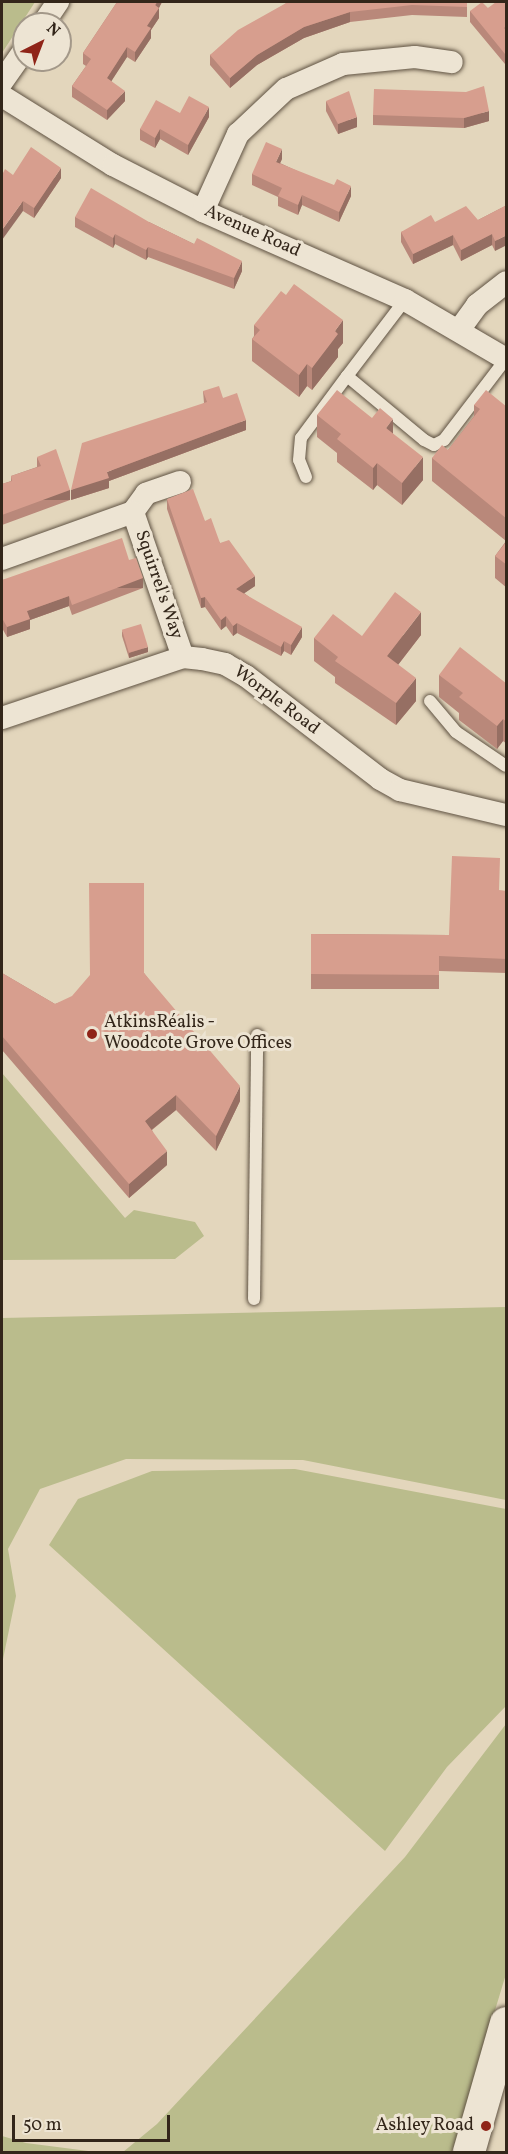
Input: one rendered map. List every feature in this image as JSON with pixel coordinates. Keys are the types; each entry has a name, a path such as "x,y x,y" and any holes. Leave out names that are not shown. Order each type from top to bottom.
{"main road":[{"path":"469,2152 507,2023"}],"street":[{"path":"203,212 238,134 286,89 343,64 415,57 452,62"},
{"path":"2,82 12,68"},
{"name":"Avenue Road","path":"2,96 113,165 203,212 405,300 506,359"},
{"path":"459,330 477,305 507,282"},
{"name":"Squirrel's Way","path":"2,559 133,512 146,494 180,482"},
{"name":"Squirrel's Way","path":"133,512 183,657"},
{"name":"Worple Road","path":"2,718 183,657 225,664 246,676 380,779 400,790 507,816"}],"lane":[{"path":"306,477 299,460 301,438 405,300"},
{"path":"347,376 434,445 449,434 506,359"},
{"path":"430,701 456,732 507,766"},
{"path":"254,1299 257,1035"}],"green space":[{"path":"2,2 35,2 29,12 12,12 12,38 2,53"},
{"path":"2,1073 125,1218 134,1210 195,1222 204,1236 175,1259 2,1260"},
{"path":"506,1307 506,1500 303,1460 126,1459 40,1489 8,1549 16,1596 2,1664 2,1318"},
{"path":"295,1469 506,1509 506,1706 447,1767 385,1851 49,1545 78,1499 152,1471"},
{"path":"506,1724 506,1974 452,2152 123,2152 157,2124 405,1857"},
{"path":"2,2136 26,2143 96,2152 2,2152"}],"building":[{"path":"117,2 157,2 155,5 159,8 147,26 151,28 135,52 127,47 107,78 125,91 107,110 72,86 91,59 83,53"},
{"path":"288,2 467,2 467,7 412,5 350,12 304,27 257,55 230,78 210,55 238,30"},
{"path":"482,2 488,8 496,2 507,2 507,25 504,28 507,31 507,53 505,54 470,11"},
{"path":"484,86 489,111 464,118 373,115 374,89 466,92"},
{"path":"349,91 357,117 338,124 326,101"},
{"path":"189,96 209,107 188,145 160,129 155,138 140,129 156,100 180,113"},
{"path":"266,142 282,149 276,162 334,185 337,179 351,186 339,212 302,195 298,205 278,196 282,188 252,174"},
{"path":"31,147 61,168 34,208 23,201 2,230 2,175 5,169 13,175"},
{"path":"91,188 149,222 194,244 197,238 242,261 234,278 148,247 146,250 115,234 113,238 75,217"},
{"path":"507,205 507,235 495,241 492,234 461,250 453,235 413,254 401,232 431,215 435,222 466,206 478,220"},
{"path":"294,284 343,320 335,331 338,334 312,368 307,364 299,375 252,339 260,330 254,325 281,291 286,295"},
{"path":"219,386 223,398 237,393 246,420 107,472 109,478 71,490 82,443 207,402 203,391"},
{"path":"337,390 372,418 380,408 393,419 386,428 423,457 402,483 377,463 373,468 337,439 341,434 317,415"},
{"path":"486,390 507,407 507,519 432,458 442,445 448,450 480,409 474,405"},
{"path":"56,449 70,490 2,515 2,484 12,481 11,476 41,466 37,457"},
{"path":"193,489 205,521 211,518 220,543 229,540 255,576 236,589 302,627 291,645 284,641 281,647 237,623 233,626 226,616 221,620 205,597 201,598 167,499"},
{"path":"122,538 129,560 136,558 143,578 72,605 69,596 27,611 30,619 7,627 2,618 2,580"},
{"path":"507,541 507,565 495,556"},
{"path":"395,592 421,612 387,656 416,678 396,703 335,661 338,657 314,638 333,614 362,636"},
{"path":"141,624 148,647 129,653 122,630"},
{"path":"460,647 507,684 507,722 503,719 497,726 459,697 463,693 439,675"},
{"path":"452,856 500,858 499,890 507,891 507,959 439,956 439,975 311,974 311,934 449,935"},
{"name":"AtkinsRéalis - Woodcote Grove Offices","path":"89,883 144,883 144,973 240,1086 216,1136 176,1095 145,1121 167,1151 129,1184 2,1036 2,973 55,1004 72,996 90,975"}],"place":[{"name":"AtkinsRéalis - Woodcote Grove Offices","path":"92,1034"},
{"name":"Ashley Road","path":"486,2126"}]}
